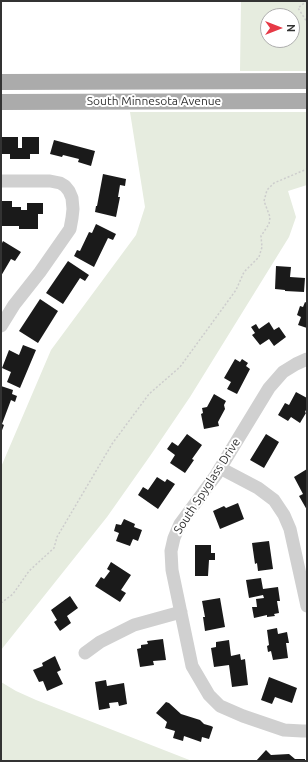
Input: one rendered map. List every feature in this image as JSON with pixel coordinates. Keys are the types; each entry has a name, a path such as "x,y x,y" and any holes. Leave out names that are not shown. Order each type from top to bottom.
{"main road":[{"name":"South Minnesota Avenue","path":"1,82 307,82"},
{"name":"South Minnesota Avenue","path":"1,102 307,101"}],"street":[{"path":"1,181 50,181 60,183 69,191 72,198 73,209 70,229 40,272 14,305 1,326"},
{"name":"South Spyglass Drive","path":"307,359 283,372 269,388 220,468 180,524 174,538 171,551 172,570 192,666 209,695 220,706 243,716 284,730 307,731"},
{"path":"220,468 258,488 274,500 284,515 290,529 307,606"},
{"path":"85,653 100,642 134,625 181,612"}],"path":[{"path":"307,1 298,8 307,22"},
{"path":"1,604 13,594 29,571 54,548 57,536 112,444 149,394 180,367 236,290 244,272 259,257 262,247 261,236 269,224 270,217 264,201 267,190 274,183 307,169"}],"shaded area":[{"path":"241,1 307,1 307,71 240,71"},
{"path":"130,112 307,112 307,185 288,191 296,217 289,237 190,397 107,517 1,650 1,467 51,350 136,235 145,207"},
{"path":"1,682 36,700 192,761 1,761"}],"building":[{"path":"1,137 18,137 18,148 22,148 22,137 39,137 39,154 30,154 30,159 10,159 10,154 1,154"},
{"path":"54,140 95,151 91,166 78,162 79,159 63,155 62,157 50,154"},
{"path":"103,174 126,179 125,186 120,185 118,197 120,197 116,217 95,212"},
{"path":"1,201 12,201 12,207 21,207 21,210 27,210 27,203 43,203 43,214 38,214 38,229 19,229 19,226 1,226"},
{"path":"96,224 116,234 113,240 108,238 94,267 74,256 77,250 80,251 89,232 92,233"},
{"path":"3,241 21,252 15,261 11,259 1,276 1,245"},
{"path":"68,261 89,275 85,281 80,278 63,304 46,293"},
{"path":"276,266 291,267 290,277 305,278 304,292 275,289"},
{"path":"40,299 58,311 38,343 19,331"},
{"path":"305,302 307,303 307,328 298,325 301,317 297,315 300,306 303,307"},
{"path":"269,322 274,330 279,327 286,337 274,346 269,339 260,345 252,335 255,333 251,327 256,324 259,329"},
{"path":"23,345 36,350 20,388 7,382 11,372 2,368 9,350 19,355"},
{"path":"235,359 240,362 242,359 248,363 246,366 250,369 237,394 227,389 231,382 224,378"},
{"path":"1,386 13,390 12,394 17,396 15,402 11,400 2,424 4,425 1,433"},
{"path":"296,392 307,398 306,413 300,423 291,417 288,421 278,415 285,403 289,405"},
{"path":"214,394 226,401 224,405 225,409 218,422 219,426 204,429 201,414 203,413 202,408 207,407"},
{"path":"187,434 202,445 192,459 194,460 185,473 170,463 175,455 167,449 172,442 178,446"},
{"path":"266,434 279,442 264,468 250,460"},
{"path":"307,469 307,510 299,496 303,494 294,477"},
{"path":"157,477 165,482 167,479 175,484 158,509 138,495 143,487 148,490"},
{"path":"238,503 244,519 220,529 213,511 224,506 226,508"},
{"path":"124,519 135,524 134,527 142,530 138,541 133,539 130,546 116,541 119,533 114,531 116,524 121,525"},
{"path":"269,541 273,569 258,571 257,563 255,564 252,543"},
{"path":"195,545 211,545 211,553 215,553 215,560 209,560 208,576 195,576"},
{"path":"111,562 131,575 121,590 126,593 120,602 95,586 101,577 104,579 110,571 107,569"},
{"path":"261,578 263,589 278,587 280,601 277,601 279,613 274,614 275,616 267,617 267,615 254,618 252,607 257,607 256,599 264,598 263,595 249,598 246,580"},
{"path":"70,596 78,608 67,616 71,623 60,631 54,622 57,620 51,610"},
{"path":"220,598 225,627 205,631 203,617 205,617 202,601"},
{"path":"277,628 278,634 287,632 289,643 286,643 288,658 273,660 271,651 268,652 267,646 269,645 267,630"},
{"path":"163,639 166,660 153,661 154,665 140,667 137,649 141,648 141,645 148,644 147,641"},
{"path":"229,640 231,656 240,654 241,660 245,659 248,685 232,687 229,665 214,667 211,648 216,647 216,642"},
{"path":"55,656 61,670 57,672 63,684 47,691 43,681 39,682 33,670 43,666 42,663"},
{"path":"269,677 297,688 292,703 275,697 272,704 261,700"},
{"path":"106,680 107,686 124,683 127,704 119,706 118,702 109,703 110,708 99,710 95,682"},
{"path":"166,702 181,714 200,720 204,724 213,727 209,739 202,737 201,742 184,736 183,741 173,738 175,731 165,728 167,722 156,713"},
{"path":"266,750 271,755 289,754 295,759 305,759 305,761 256,761"}]}
